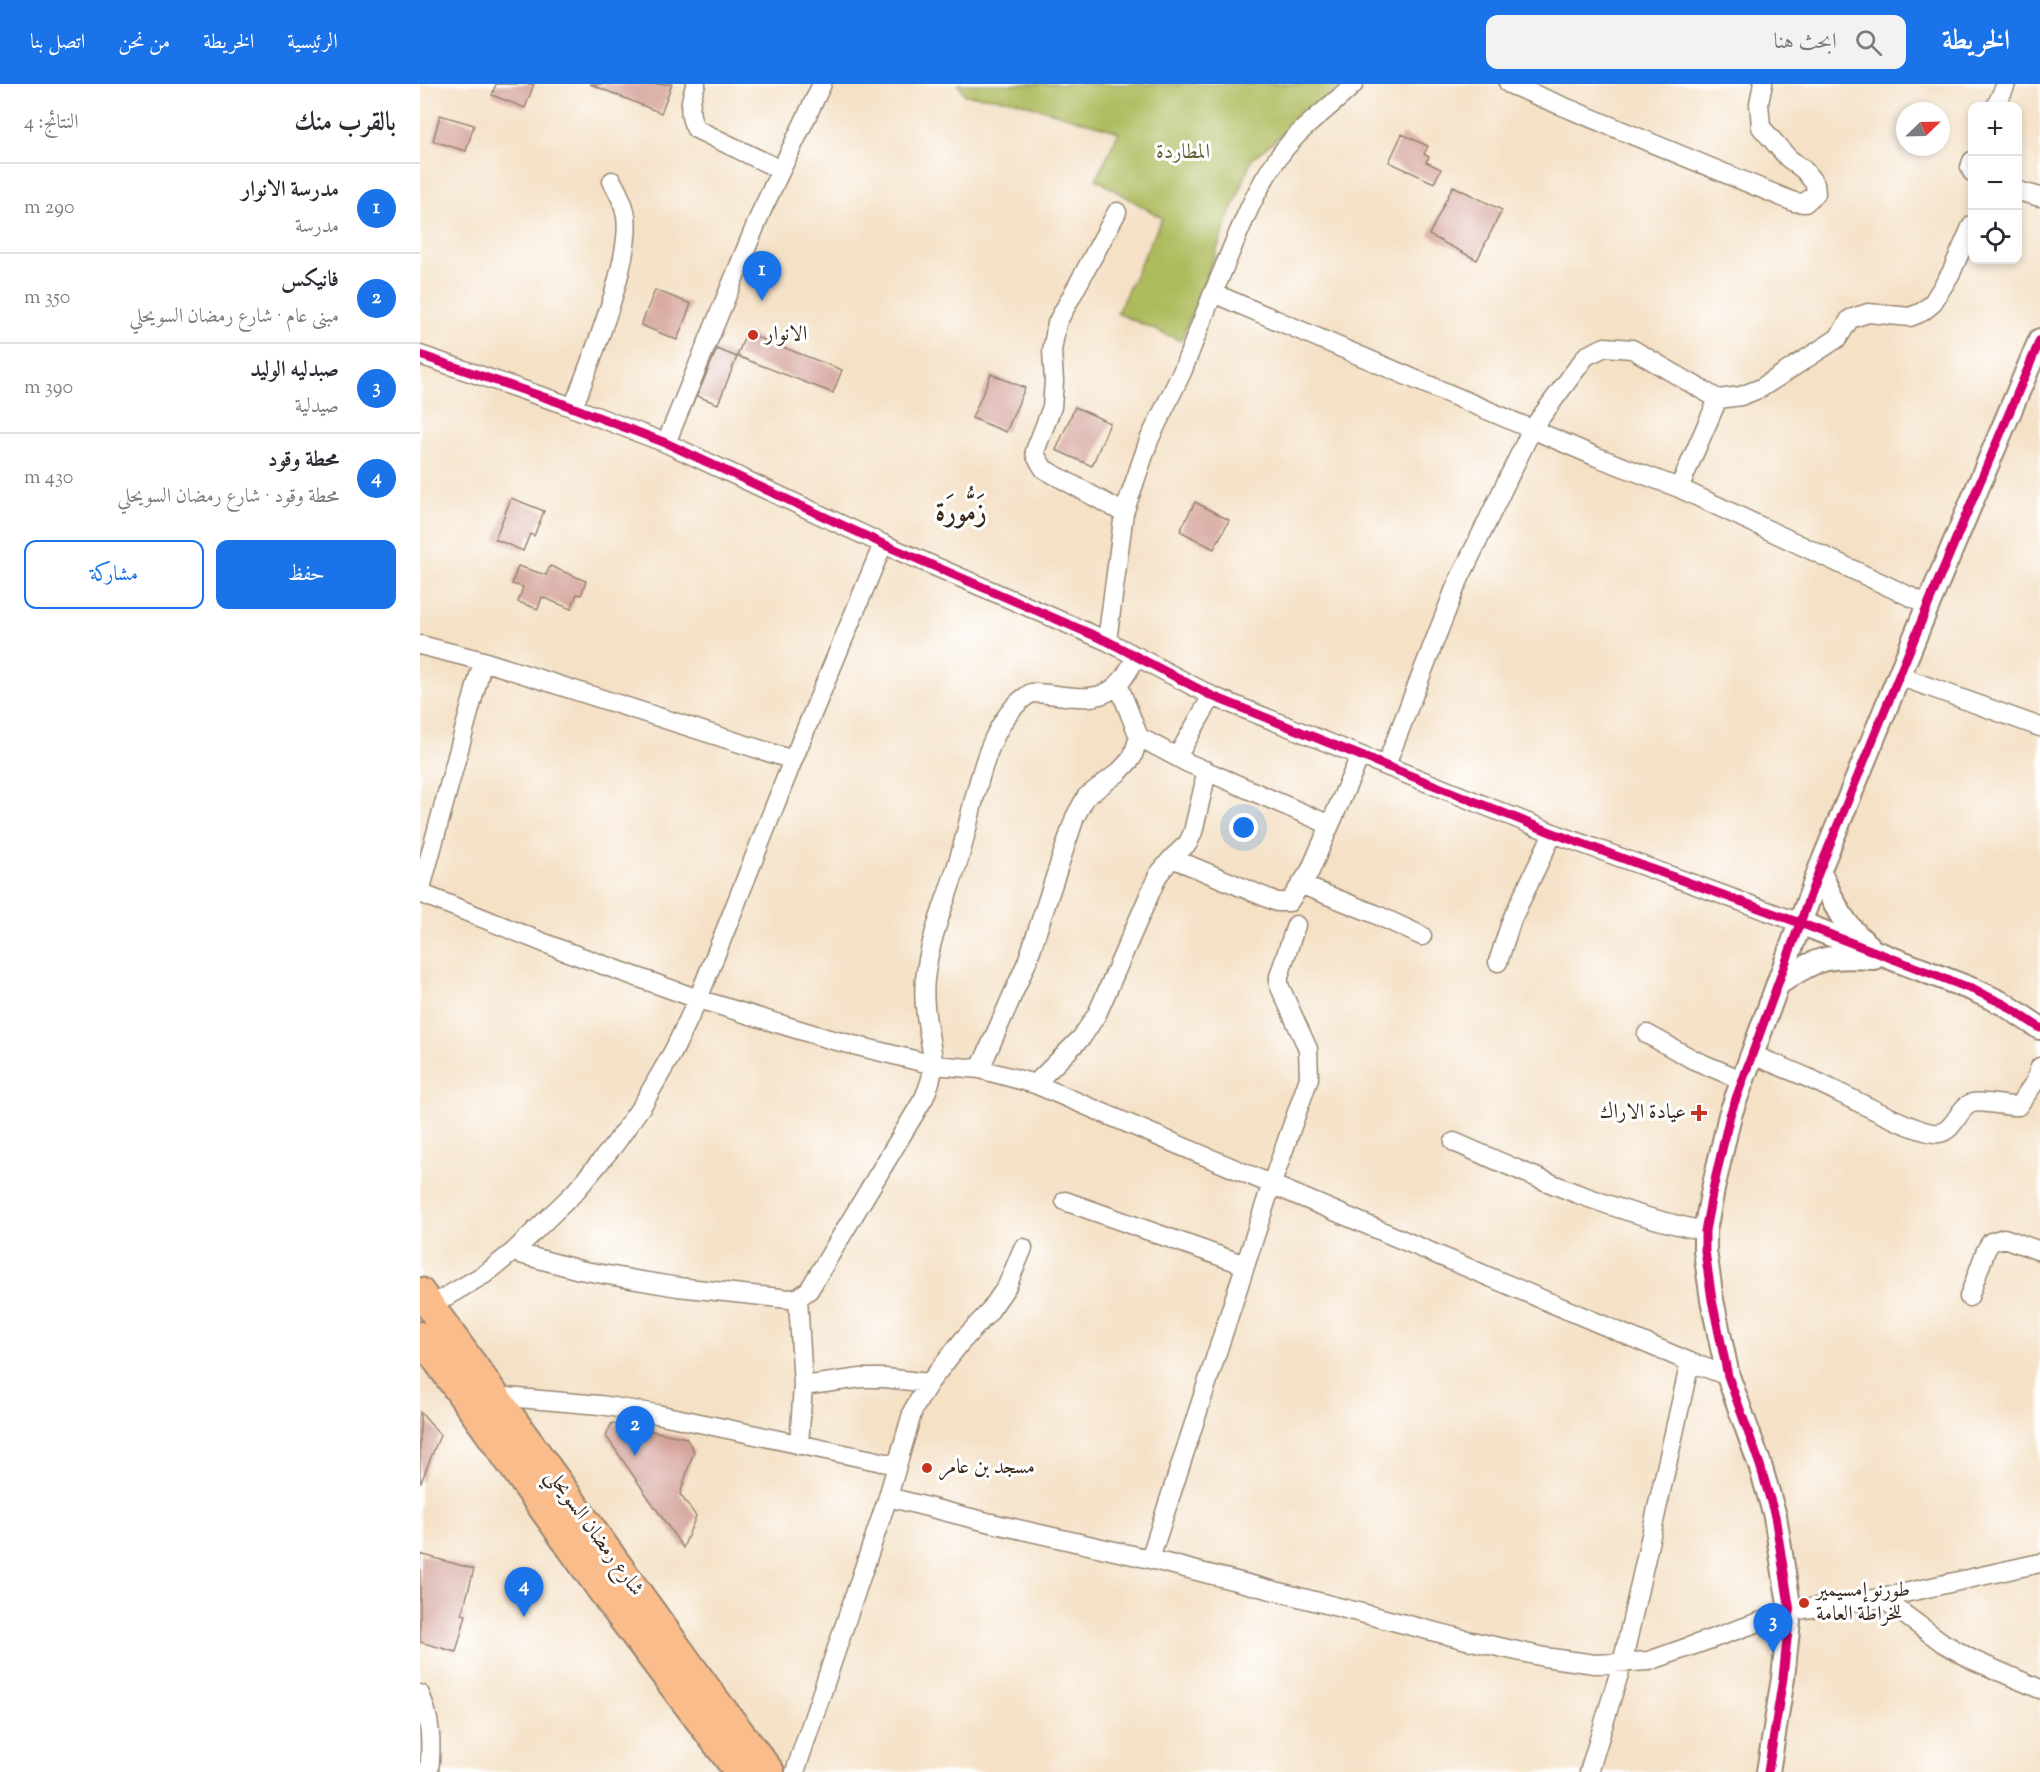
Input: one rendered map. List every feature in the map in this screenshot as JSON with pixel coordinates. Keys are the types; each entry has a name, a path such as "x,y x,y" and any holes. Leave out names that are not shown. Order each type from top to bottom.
{"main road":[{"name":"شارع رمضان السويحلي","path":"425,1299 714,1700 770,1772"},
{"name":"شارع رمضان السويحلي","path":"420,1336 611,1603 738,1772"}],"street":[{"path":"696,84 691,99 690,120 696,129 781,170"},
{"path":"666,443 762,210 822,84"},
{"path":"1107,641 1124,513 1149,440 1182,372 1242,224 1273,166 1296,136 1354,84"},
{"path":"1509,84 1794,202 1805,203 1816,194 1815,184 1761,127 1759,103 1763,84"},
{"path":"1998,102 2006,84"},
{"path":"573,408 614,292 626,237 626,212 612,181"},
{"path":"2022,192 2040,198"},
{"path":"1117,212 1057,323 1052,351 1054,381 1052,407 1035,451 1044,469 1124,513"},
{"path":"1386,765 1456,586 1532,429 1586,356 1605,347 1632,349 1718,399 1741,396 1761,388 1838,338 1850,319 1868,313 1910,317 1922,312 1932,304 1951,273 1968,234"},
{"path":"1213,293 1597,457 1679,488 1928,605"},
{"path":"1768,1772 1783,1678 1790,1611 1776,1516 1728,1376 1712,1300 1705,1251 1705,1231 1730,1115 1819,871 2040,340"},
{"path":"420,355 666,443 883,544 1107,641 1212,696 1553,833 1887,956 2004,1004 2040,1028"},
{"path":"1679,488 1718,399"},
{"path":"425,1299 485,1274 513,1252 574,1192 615,1144 643,1104 664,1068 698,999 793,760 883,544"},
{"path":"420,645 483,661 793,760"},
{"path":"513,1252 580,1270 668,1285 777,1298 798,1298 809,1290 924,1098 934,1065 925,1002 926,972 935,932 958,861 989,750 1008,713 1031,693 1092,698 1106,694 1118,684 1137,656"},
{"path":"483,661 420,892 562,950 698,999 829,1039 934,1065 980,1069 1035,1084 1271,1186 1728,1376"},
{"path":"1899,676 2040,727"},
{"path":"980,1069 1027,962 1075,817 1086,797 1132,759 1139,737 1118,684"},
{"path":"1176,757 1212,696"},
{"path":"1139,737 1176,757 1330,825"},
{"path":"1172,858 1277,903 1289,902 1302,885 1360,756"},
{"path":"1035,1084 1082,1037 1097,1014 1158,875 1188,843 1193,832 1204,785 1205,770"},
{"path":"1498,962 1512,920 1553,833"},
{"path":"1819,871 1841,918 1853,933 1887,956"},
{"path":"1302,885 1375,914 1422,936"},
{"path":"1150,1559 1271,1186 1309,1078 1308,1048 1279,985 1279,976 1296,925"},
{"path":"1778,984 1804,966 1826,958 1887,956"},
{"path":"1647,1034 1694,1060 1744,1081"},
{"path":"1753,1055 1816,1081 1883,1115 1931,1133 1940,1134 1949,1128 1965,1107 1973,1102 2018,1106 2035,1082 2040,1067"},
{"path":"1454,1142 1613,1208 1663,1223 1705,1231"},
{"path":"1065,1202 1245,1265"},
{"path":"1969,1297 1991,1242 2004,1238 2040,1251"},
{"path":"795,1772 888,1497 913,1410 929,1383 962,1341 989,1312 1007,1286 1023,1248"},
{"path":"798,1298 803,1386 799,1445"},
{"path":"1589,1772 1622,1664 1690,1362"},
{"path":"803,1386 861,1378 929,1383"},
{"path":"495,1396 612,1407 657,1414 896,1465"},
{"path":"888,1497 1150,1559 1467,1640 1544,1657 1596,1664 1649,1661 1790,1611 1882,1598 2040,1563"},
{"path":"1882,1598 1942,1643 1972,1660 2040,1689"},
{"path":"420,1694 426,1708 432,1743 429,1772"}],"green space":[{"name":"المطاردة","path":"958,84 1343,84 1252,159 1181,341 1117,313 1162,218 1096,179 1119,132 1012,100 965,95"}],"building":[{"path":"496,84 534,84 525,108 492,95"},
{"path":"590,84 672,84 661,113"},
{"path":"440,115 474,125 466,151 433,141"},
{"path":"1402,134 1428,146 1424,154 1429,157 1426,162 1441,169 1434,183 1389,162"},
{"path":"1453,186 1502,210 1477,260 1429,235"},
{"path":"655,290 691,304 677,340 641,325"},
{"path":"746,333 842,370 833,393 737,356"},
{"path":"717,349 737,357 718,404 697,396"},
{"path":"991,374 1025,388 1006,432 972,418"},
{"path":"1075,407 1110,423 1092,466 1056,450"},
{"path":"511,498 544,511 534,536 530,534 523,551 495,539"},
{"path":"1195,502 1229,520 1214,549 1180,531"},
{"path":"518,566 546,575 550,566 586,581 581,595 577,594 571,609 542,597 538,609 518,602 523,587 512,584"},
{"path":"420,1412 440,1435 421,1482 420,1482"},
{"path":"612,1423 686,1438 694,1451 680,1494 696,1516 683,1548 606,1436"},
{"path":"420,1554 474,1569 462,1614 466,1615 456,1652 420,1642"}],"cycle path":[{"path":"1768,1772 1783,1678 1790,1611 1775,1516 1760,1465 1728,1376 1712,1300 1705,1251 1705,1231 1730,1115 1819,871 2040,340"},
{"path":"420,355 561,403 666,443 883,544 1107,641 1212,696 1553,833 1800,923 1974,990 2004,1004 2040,1028"}],"place":[{"name":"مدرسة الانوار","path":"762,301"},
{"name":"الانوار","path":"753,335"},
{"name":"عيادة الاراك","path":"1699,1113"},
{"name":"فانيكس","path":"635,1456"},
{"name":"مسجد بن عامر","path":"927,1468"},
{"name":"طورنو إمسيمير للخراطة العامة","path":"1804,1603"},
{"name":"محطة وقود","path":"524,1617"},
{"name":"صبدليه الوليد","path":"1773,1653"}],"district":[{"name":"زَمُّورَة","path":"961,514"}]}
